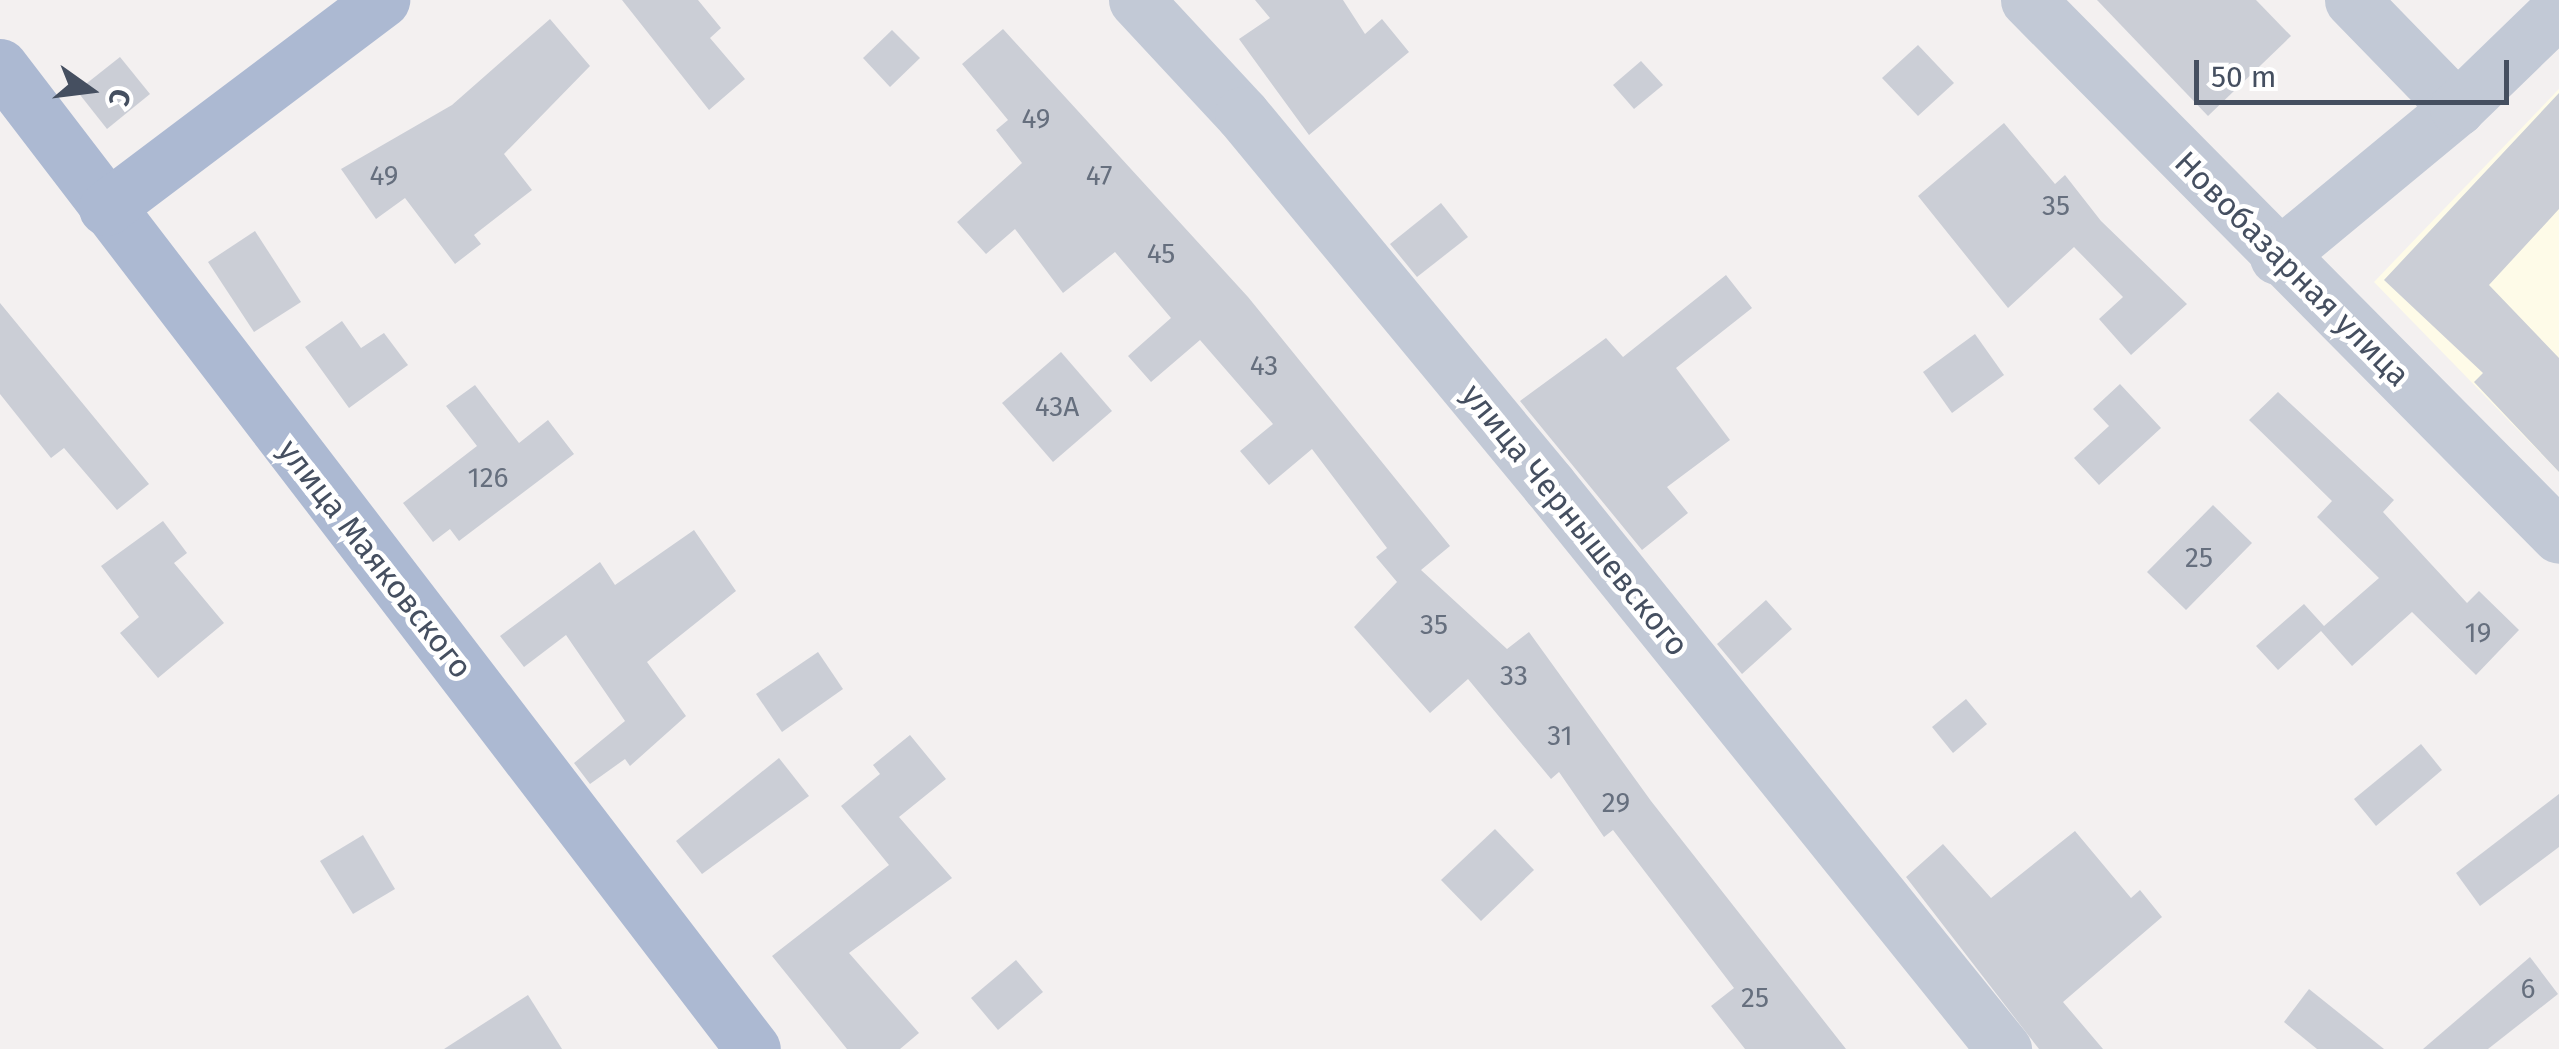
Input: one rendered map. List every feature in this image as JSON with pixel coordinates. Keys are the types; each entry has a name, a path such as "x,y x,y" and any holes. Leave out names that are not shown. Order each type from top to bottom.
{"main road":[{"path":"106,208 382,0"},
{"name":"улица Маяковского","path":"0,66 753,1049"}],"street":[{"name":"улица Чернышевского","path":"1136,0 1242,114 1549,484 2004,1049"},
{"name":"Новобазарная улица","path":"2028,0 2278,257 2559,536"},
{"path":"2352,0 2457,108"},
{"path":"2278,257 2457,108 2559,9"}],"shaded area":[{"path":"2559,89 2559,472 2374,282"}],"building":[{"path":"622,0 698,0 721,28 710,38 745,79 709,110"},
{"path":"1255,0 1343,0 1365,34 1382,19 1409,52 1309,135 1239,39 1270,18"},
{"path":"2097,0 2256,0 2291,36 2208,116"},
{"path":"550,19 590,66 504,154 532,190 474,235 481,244 455,264 405,198 376,219 341,169 452,105"},
{"path":"1003,29 1248,297 1450,546 1421,570 1507,649 1529,632 1651,801 1846,1049 1745,1049 1711,1006 1734,988 1613,830 1604,837 1559,772 1551,779 1468,679 1430,713 1354,627 1397,582 1376,557 1387,548 1312,449 1269,485 1240,451 1273,424 1200,340 1151,382 1128,356 1171,318 1115,252 1063,293 1015,229 986,254 957,222 1022,163 996,130 1008,120 962,64"},
{"path":"892,30 920,58 890,87 863,58"},
{"path":"1918,45 1954,83 1918,116 1882,78"},
{"path":"120,57 150,94 107,129 77,91"},
{"path":"1641,61 1663,85 1634,109 1613,85"},
{"path":"2559,93 2559,209 2489,285 2559,358 2559,472 2474,382 2483,373 2384,280"},
{"path":"2004,123 2055,184 2065,175 2101,221 2187,304 2131,355 2099,319 2123,297 2074,247 2008,308 1918,196"},
{"path":"1441,203 1468,237 1417,277 1390,244"},
{"path":"255,231 301,302 254,332 208,262"},
{"path":"1726,275 1752,308 1676,368 1730,440 1667,487 1688,513 1642,550 1520,401 1606,338 1623,357"},
{"path":"0,303 149,484 117,510 64,448 51,458 0,394"},
{"path":"342,321 361,348 384,333 408,365 349,408 305,347"},
{"path":"1975,334 2004,375 1952,413 1923,372"},
{"path":"1061,352 1112,411 1053,462 1002,403"},
{"path":"2120,384 2161,428 2099,485 2074,458 2109,426 2093,409"},
{"path":"475,385 519,443 548,420 574,454 459,541 450,529 433,542 403,503 477,446 446,406"},
{"path":"2278,392 2394,500 2383,512 2467,603 2479,591 2519,630 2476,675 2412,612 2352,666 2321,631 2278,670 2256,646 2304,604 2324,626 2379,578 2317,517 2332,501 2249,420"},
{"path":"2213,505 2252,543 2186,610 2147,572"},
{"path":"163,521 187,553 174,563 224,623 158,678 120,633 139,617 101,566"},
{"path":"694,530 736,591 647,662 686,716 630,766 625,759 590,784 574,763 625,721 566,635 524,667 500,636 600,562 615,585"},
{"path":"1766,600 1792,629 1742,674 1717,644"},
{"path":"818,652 843,689 782,732 756,694"},
{"path":"1966,699 1987,724 1953,753 1932,727"},
{"path":"910,735 946,779 899,817 952,878 849,953 919,1033 900,1049 847,1049 772,956 889,865 841,806 880,774 873,765"},
{"path":"2421,744 2442,770 2376,826 2354,799"},
{"path":"779,758 809,796 702,874 676,841"},
{"path":"2559,794 2559,847 2480,906 2456,873"},
{"path":"1495,829 1534,870 1481,921 1441,880"},
{"path":"2075,831 2131,898 2140,890 2162,917 2063,1002 2103,1049 2039,1049 1906,877 1943,844 1991,898"},
{"path":"363,835 395,889 353,914 320,861"},
{"path":"2530,957 2558,994 2488,1049 2423,1049"},
{"path":"1016,960 1043,992 998,1030 971,998"},
{"path":"2309,989 2384,1049 2317,1049 2284,1022"},
{"path":"528,995 562,1049 444,1049"}]}
